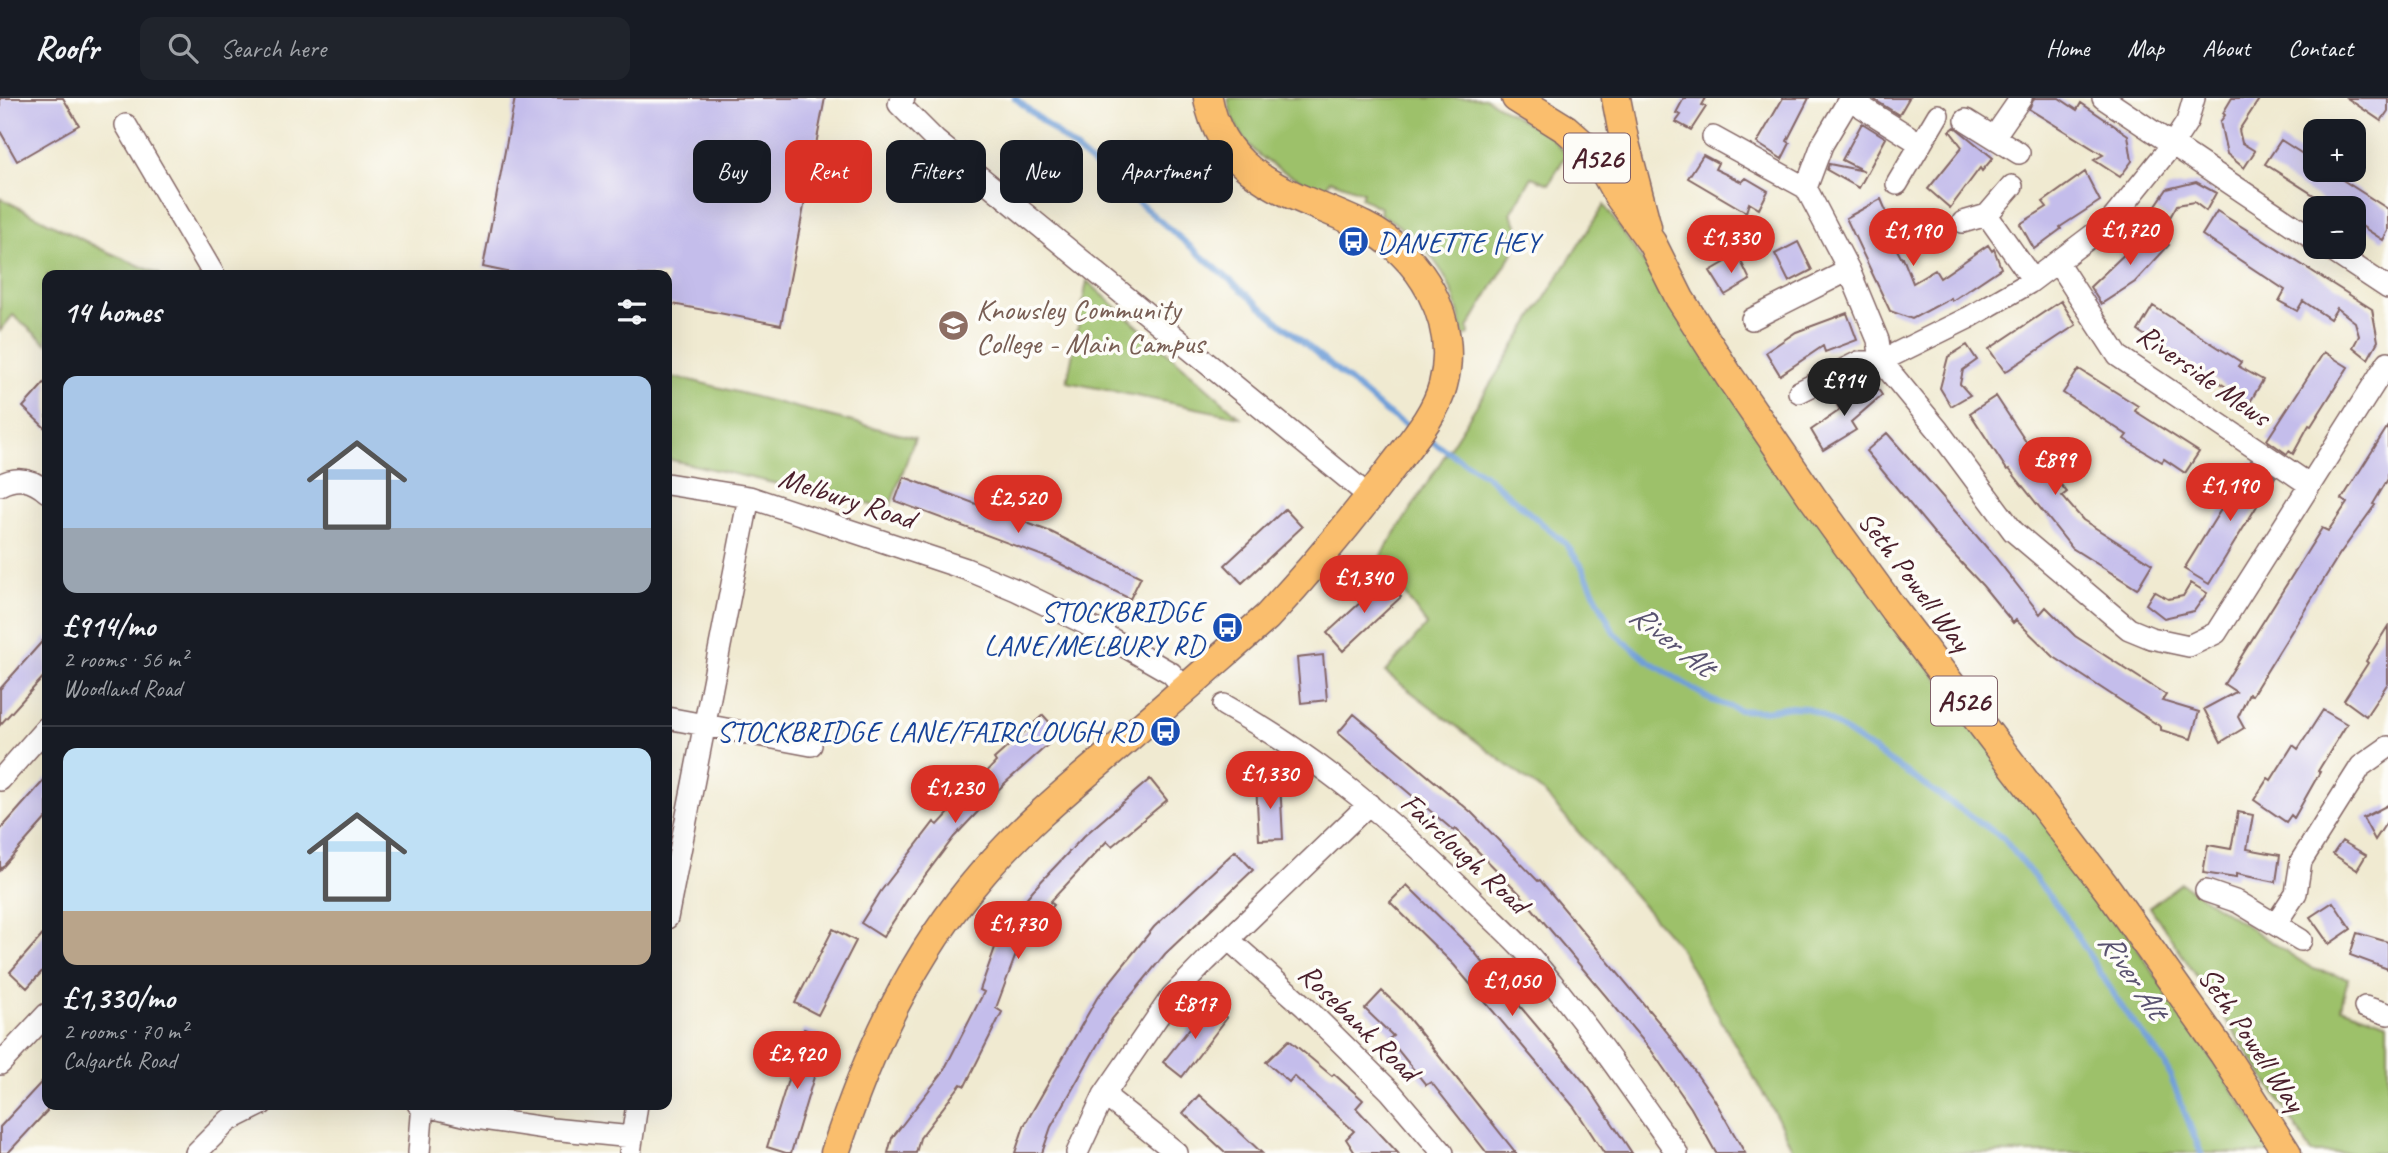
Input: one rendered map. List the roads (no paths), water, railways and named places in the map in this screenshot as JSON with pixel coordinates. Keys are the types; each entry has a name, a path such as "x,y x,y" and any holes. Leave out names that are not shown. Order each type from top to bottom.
{"main road":[{"path":"835,1153 856,1089 877,1039 933,940 981,875 1026,827 1267,617 1370,497 1417,433 1443,384 1446,357 1439,311 1423,277 1401,250 1364,226 1265,181 1250,171 1225,144 1216,128 1208,98"},
{"name":"Seth Powell Way","path":"1516,98 1566,129 1595,155 1617,194 1652,243 1679,299 1812,497 1894,610 2108,890 2223,1053 2287,1153"},
{"name":"Seth Powell Way","path":"1616,98 1624,139 1652,243"}],"street":[{"path":"1994,137 2021,98"},
{"path":"2103,98 2303,232"},
{"path":"1799,392 1858,362 1881,360 1968,318 2033,280 2110,222 2172,145 2187,121 2193,98"},
{"path":"1806,188 1822,145 1849,99 1921,144"},
{"path":"898,100 935,140 1370,497"},
{"path":"1897,184 1938,115"},
{"path":"1966,120 2018,153"},
{"path":"126,125 211,270"},
{"path":"1713,137 1806,188 1849,270 1878,341 1881,360 1938,429 2013,531 2129,629 2151,638 2189,646 2216,632 2388,362"},
{"path":"1963,222 1987,215 2012,186"},
{"path":"1987,215 2033,280"},
{"path":"2344,259 2388,288"},
{"name":"Riverside Mews","path":"2057,262 2118,356 2311,485"},
{"path":"1752,319 1849,270"},
{"path":"0,485 23,479 42,488"},
{"name":"Melbury Road","path":"672,485 749,497 966,569 1084,623 1171,673 1185,689"},
{"path":"672,892 749,497"},
{"name":"Fairclough Road","path":"1224,705 1310,757 1431,858 1533,960 1599,1042 1678,1153"},
{"path":"672,719 811,745"},
{"path":"0,779 42,733"},
{"path":"2276,923 2296,893 2301,861 2361,766 2388,747"},
{"path":"1077,1153 1104,1095 1172,996 1369,804"},
{"path":"2206,891 2238,902 2301,940"},
{"name":"Rosebank Road","path":"1228,939 1305,1007 1390,1091 1443,1153"},
{"path":"2365,1007 2388,1014"},
{"path":"0,1064 42,1019"},
{"path":"1104,1095 1177,1153"},
{"path":"196,1153 228,1121 250,1110"},
{"path":"419,1153 423,1110"},
{"path":"445,1110 631,1145 636,1110"}],"waterway":[{"name":"River Alt","path":"1015,98 1387,413 1411,428"},
{"name":"River Alt","path":"1423,436 1485,475 1566,544 1581,565 1614,633 1647,660 1711,700 1739,710 1764,711 1791,707 1806,708 1820,714 2003,838 2062,912 2124,1010 2165,1063 2201,1153"}],"place":[{"name":"DANETTE HEY","path":"1354,242"},
{"name":"Knowsley Community College - Main Campus","path":"953,326"},
{"name":"STOCKBRIDGE LANE/MELBURY RD","path":"1227,628"},
{"name":"STOCKBRIDGE LANE/FAIRCLOUGH RD","path":"1165,731"}]}
